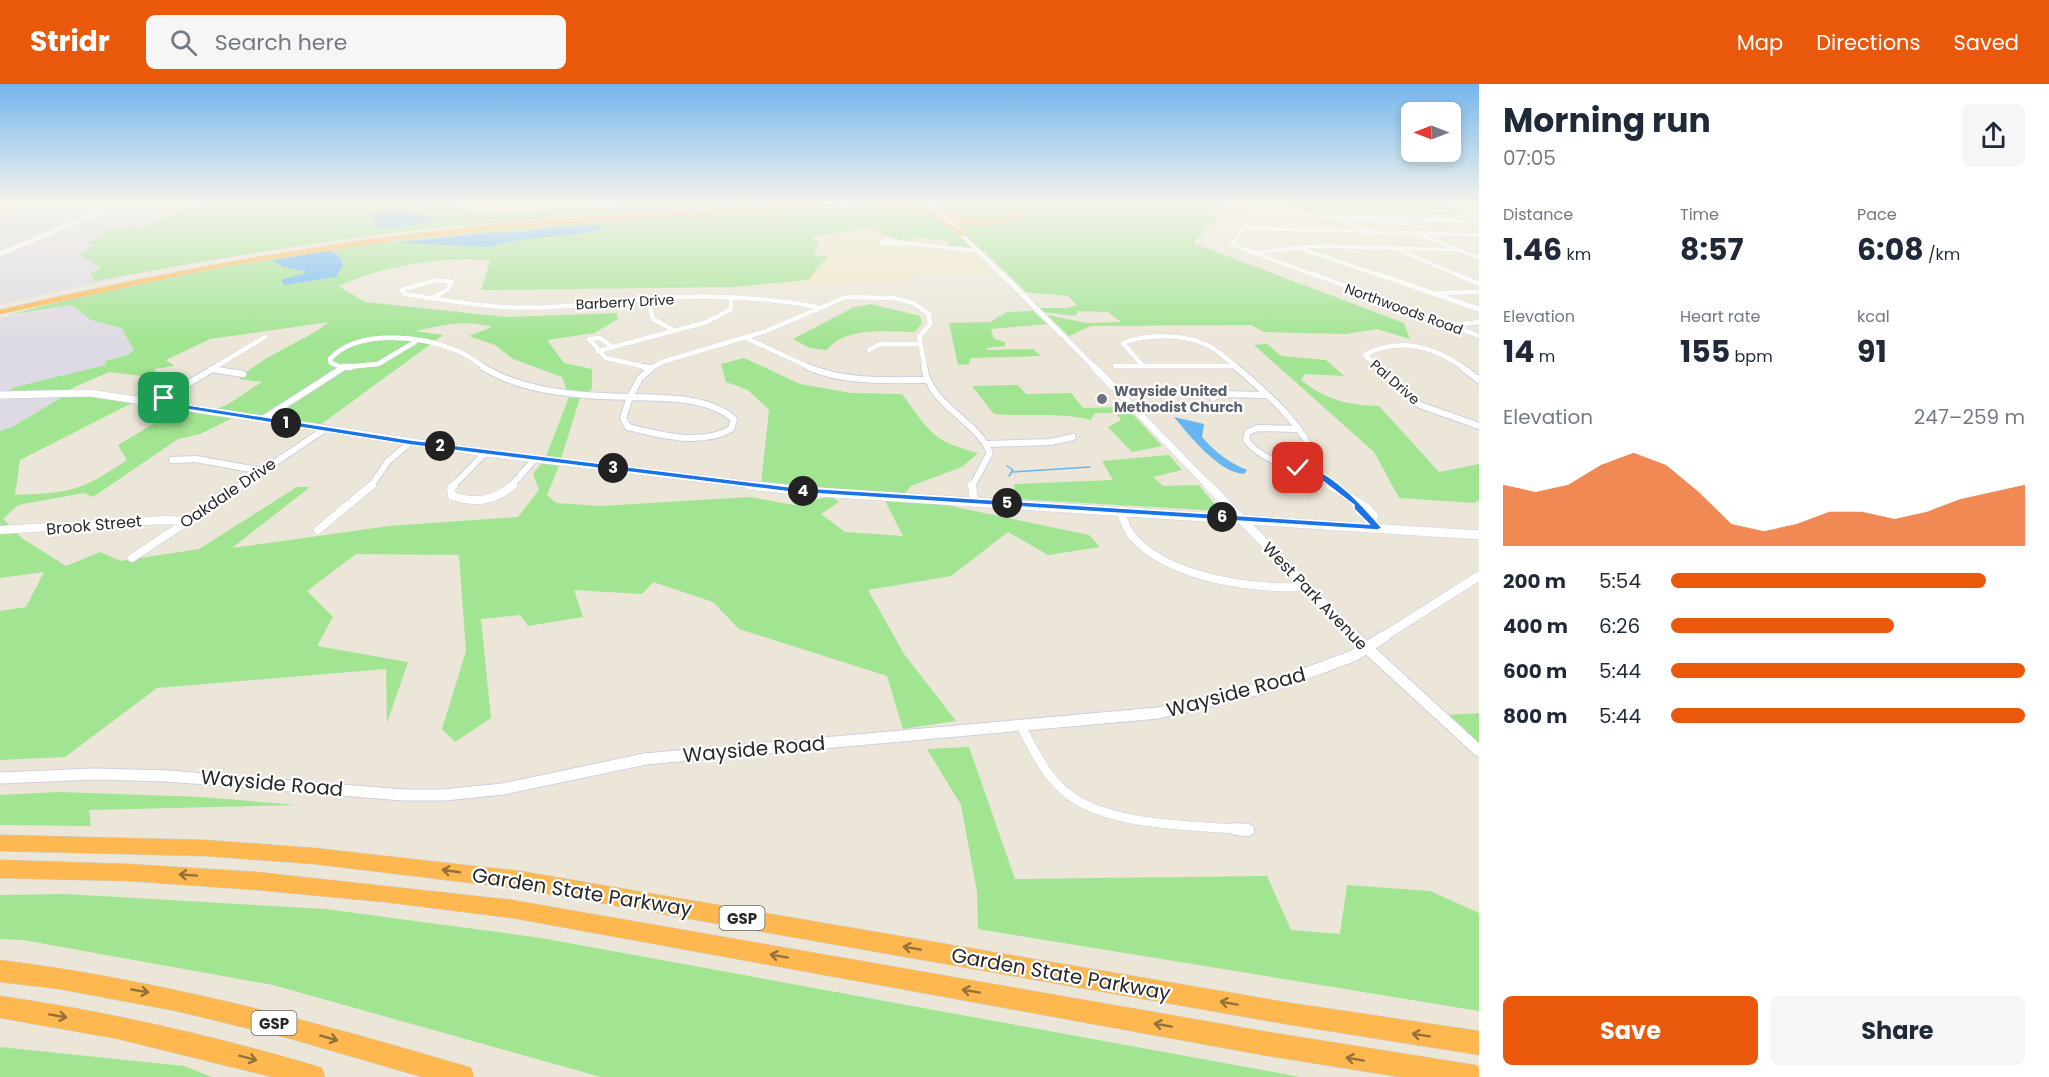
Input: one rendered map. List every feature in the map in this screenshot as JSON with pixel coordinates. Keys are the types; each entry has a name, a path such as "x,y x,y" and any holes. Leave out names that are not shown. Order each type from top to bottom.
{"highway":[{"path":"0,307 183,268 296,249"},
{"path":"0,312 203,268 321,249"},
{"name":"Garden State Parkway","path":"0,843 227,850 379,862 509,878 1279,1012 1479,1043"},
{"name":"Garden State Parkway","path":"0,869 246,879 403,894 512,909 1280,1046 1475,1077"},
{"name":"GSP","path":"0,971 82,981 204,1004 462,1077"},
{"name":"GSP","path":"0,1007 121,1027 195,1044 313,1077"}],"street":[{"path":"963,249 979,251"},
{"name":"Northwoods Road","path":"1244,249 1479,336"},
{"path":"1251,253 1285,249"},
{"path":"1301,249 1479,309"},
{"path":"1398,249 1479,284"},
{"path":"1437,249 1458,250 1479,258"},
{"name":"West Park Avenue","path":"979,251 1366,649 1479,752"},
{"name":"Barberry Drive","path":"432,298 447,290 452,282 436,280 401,290 404,294 432,298 527,308 647,299 731,297 782,299 817,308"},
{"path":"1432,293 1479,292"},
{"path":"416,342 378,364 345,367 331,363 330,360 340,350 353,343 369,339 416,342 459,351 507,379 591,394 630,398 708,404 730,413 735,423 728,433 703,438 641,431 628,427 624,418 630,398 636,381 650,368 662,362 746,338 846,297 882,296 904,300 929,314 930,324 920,334 927,380 953,413 987,444 990,453 972,484 974,501"},
{"path":"598,351 714,320 727,313 732,306 731,297"},
{"path":"647,299 653,319 675,331"},
{"path":"1450,326 1479,322"},
{"path":"156,402 265,337"},
{"path":"612,347 600,338 589,339 606,358 650,368"},
{"path":"746,338 822,373 855,379 927,380"},
{"path":"1143,366 1123,343 1135,339 1195,341 1213,348 1267,395 1313,448 1316,463 1311,469"},
{"path":"869,350 880,344 920,344"},
{"name":"Pal Drive","path":"1479,380 1447,355 1420,345 1405,344 1365,355 1420,405 1479,426"},
{"path":"1115,366 1232,366"},
{"path":"263,419 345,367"},
{"path":"211,369 243,374"},
{"path":"0,395 79,392 485,453 814,492 1479,535"},
{"path":"1213,399 1219,394 1267,395"},
{"path":"1296,429 1258,428 1248,432 1246,440 1259,453 1298,468 1311,469 1358,505 1363,515 1372,520 1378,528"},
{"name":"Oakdale Drive","path":"132,558 325,429"},
{"path":"987,444 1051,442 1073,437"},
{"path":"318,530 370,488 388,461 411,442"},
{"path":"485,453 451,488 452,496 471,500 502,495 516,484 535,459"},
{"path":"172,460 196,459 262,471"},
{"path":"1120,511 1133,537 1158,554 1187,569 1247,586 1275,589 1306,587"},
{"name":"Brook Street","path":"0,530 187,520"},
{"name":"Wayside Road","path":"0,778 94,774 168,776 403,795 444,795 503,789 645,759 1021,726 1184,709 1283,682 1337,663 1366,649 1479,576"},
{"path":"1021,726 1046,771 1059,786 1087,806 1127,816 1248,830"}],"shaded area":[{"path":"0,249 88,249 81,254 101,267 90,274 95,280 133,275 0,304"},
{"path":"759,249 976,249 971,251 992,274 925,274 901,282 733,287"},
{"path":"71,305 91,320 121,328 134,350 128,355 105,361 106,364 92,370 15,387 8,391 69,393 14,426 0,431 0,318"}],"green space":[{"path":"87,249 279,249 84,283 95,280 90,274 101,267 80,255"},
{"path":"332,249 816,249 813,255 828,256 808,280 733,287 481,290 490,261 473,259 413,264 354,279 339,286 365,302 506,317 617,313 618,319 594,333 547,340 564,363 592,369 592,389 580,398 560,462 545,459 569,397 562,377 513,359 495,345 469,336 492,327 473,323 454,324 415,331 443,335 316,428 239,415 200,434 178,439 93,497 84,493 18,505 3,519 23,539 66,566 100,552 121,561 199,549 297,487 310,487 232,548 389,526 518,517 539,490 533,474 542,463 559,466 547,495 556,503 600,506 750,497 794,505 831,496 839,502 821,514 845,532 903,536 882,495 761,484 769,410 748,390 726,382 721,364 744,358 800,384 851,393 902,394 933,433 951,444 978,453 962,467 911,486 903,496 1089,535 1100,547 1048,555 1008,532 951,576 868,590 904,654 956,721 903,729 887,676 739,629 713,602 653,582 642,594 574,590 583,617 528,626 520,615 481,619 491,718 455,742 442,729 466,651 459,555 356,554 307,591 333,617 317,646 408,662 387,723 386,669 157,688 65,757 0,760 0,611 26,607 44,572 0,578 0,431 14,426 69,393 134,402 20,460 15,495 49,493 74,488 98,478 127,460 118,445 178,409 204,411 214,409 262,382 239,379 271,356 307,337 329,322 210,339 166,360 174,366 154,369 160,377 146,380 150,377 109,372 61,393 6,392 15,387 106,365 105,361 128,355 134,350 121,328 91,320 71,305 9,315 102,291 291,255","holes":["333,251 331,253 339,255 343,265 336,277 284,285 281,280 309,272 282,267 273,260"]},
{"path":"963,249 1210,249 1404,323 1410,339 1377,329 1346,334 1264,332 1251,325 1091,326 1069,336 1047,315 1087,323 1121,322 1108,312 1079,311 1075,316 1043,312 1040,308 1067,308 1077,305 1068,296 1026,292 985,252"},
{"path":"871,304 920,316 922,324 914,332 879,331 855,334 835,342 827,350 810,348 793,339 854,307"},
{"path":"1033,311 1047,324 991,329 994,339 1005,342 1005,346 986,348 988,350 1033,349 1041,356 971,358 969,364 958,365 949,323 990,322 1007,312"},
{"path":"1267,344 1281,356 1326,360 1344,376 1305,374 1301,380 1337,400 1379,406 1439,472 1479,464 1479,500 1474,503 1399,498 1374,452 1254,345"},
{"path":"1018,385 1026,394 1071,393 1083,408 1126,407 1162,446 1132,452 1108,427 1121,420 1116,413 1095,413 1091,420 1067,416 994,414 972,386"},
{"path":"1169,455 1182,470 1153,477 1163,486 1199,485 1220,511 1016,499 1014,484 1113,480 1102,461"},
{"path":"1479,713 1479,744 1446,715"},
{"path":"969,747 1015,879 1267,876 1291,930 1340,934 1347,885 1430,891 1479,913 1479,1011 978,929 977,892 961,805 927,749"},
{"path":"58,792 202,797 297,805 89,810 91,826 0,825 0,795"},
{"path":"65,894 325,909 541,938 1300,1077 601,1077 273,985 23,940 0,939 0,895"},
{"path":"0,1047 184,1066 212,1077 0,1077"}],"water":[{"path":"335,250 331,253 339,255 343,265 336,277 284,285 281,280 308,272 282,267 272,260"},
{"path":"1174,417 1204,424 1202,437 1212,448 1234,464 1247,470 1244,474 1224,467 1205,452"}],"waterway":[{"path":"1007,466 1013,470 1009,476"},
{"path":"1013,472 1090,467"}],"place":[{"name":"Wayside United Methodist Church","path":"1102,399"}],"route":[{"path":"164,398 156,402 485,453 791,490 1378,528 1372,520 1363,515 1358,505 1311,469 1298,468"}]}
